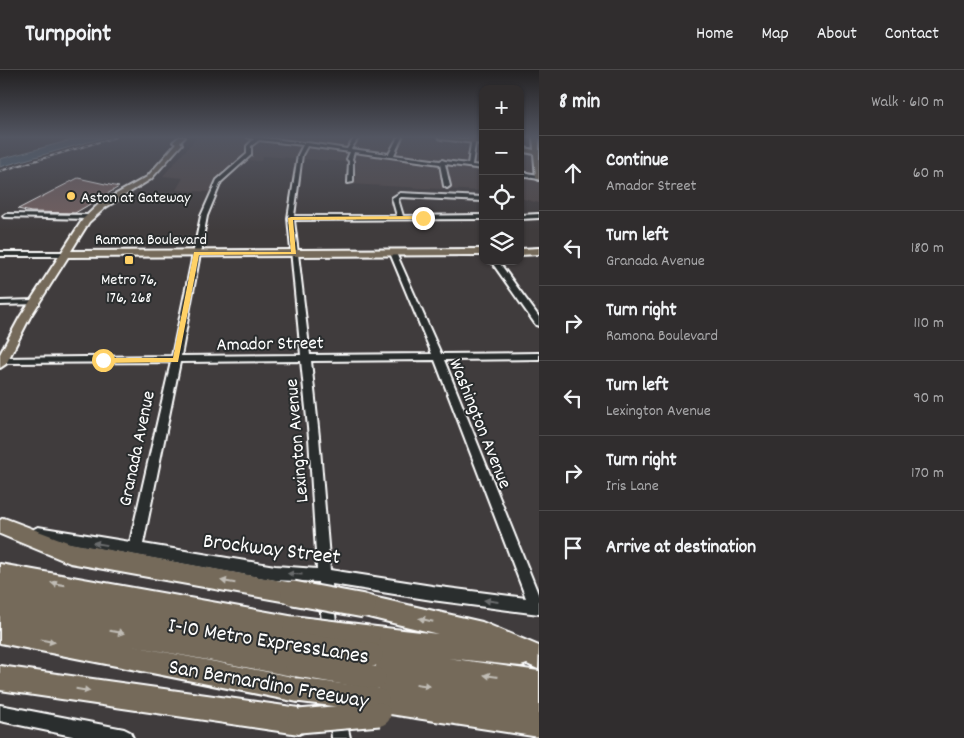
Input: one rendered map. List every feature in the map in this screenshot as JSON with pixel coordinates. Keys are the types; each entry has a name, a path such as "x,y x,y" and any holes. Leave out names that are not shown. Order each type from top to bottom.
{"highway":[{"path":"2,527 70,553 364,606 482,633 539,657"},
{"name":"San Bernardino Freeway","path":"0,574 296,646 377,681 539,724"},
{"name":"I-10 Metro ExpressLanes","path":"0,593 296,646 377,681 539,702"},
{"name":"I-10 Metro ExpressLanes","path":"0,611 296,646"},
{"name":"San Bernardino Freeway","path":"0,632 298,690 377,681 539,657"},
{"name":"I-10 Metro ExpressLanes","path":"377,681 467,673 539,683"},
{"path":"0,678 198,708 300,721 377,681"}],"main road":[{"path":"1,362 89,218 103,205 149,178 157,168"},
{"name":"Ramona Boulevard","path":"66,254 479,252"},
{"path":"524,252 539,252"}],"street":[{"name":"Granada Avenue","path":"135,550 176,361 204,216 219,181 233,168"},
{"name":"Lexington Avenue","path":"298,168 291,218 306,358 341,738"},
{"path":"350,182 351,168"},
{"path":"444,168 448,186"},
{"path":"524,175 539,178"},
{"path":"401,218 395,198 400,195 479,199"},
{"path":"0,211 10,212 3,217"},
{"path":"524,217 539,216"},
{"path":"3,217 89,218"},
{"path":"291,218 479,217"},
{"name":"Washington Avenue","path":"393,253 438,358 537,607"},
{"name":"Ramona Boulevard","path":"0,254 66,254"},
{"path":"497,265 539,323"},
{"path":"0,303 36,302"},
{"name":"Amador Street","path":"1,362 539,356"},
{"name":"Brockway Street","path":"2,527 275,573 325,576 537,607"},
{"path":"0,713 66,733 124,738"}],"shaded area":[{"path":"170,168 231,168 218,179 211,192 176,190 183,178 163,176"},
{"path":"348,168 479,168 479,191 347,184"},
{"path":"524,168 539,168 539,203 524,199"}],"building":[{"name":"Aston at Gateway","path":"78,178 119,187 75,213 31,212 18,209"}],"railway":[{"path":"0,171 10,168"}],"place":[{"name":"Aston at Gateway","path":"71,196"},
{"name":"Metro 76, 176, 268","path":"129,260"}],"route":[{"path":"103,360 176,361 196,253 294,253 291,218 423,218"}]}
